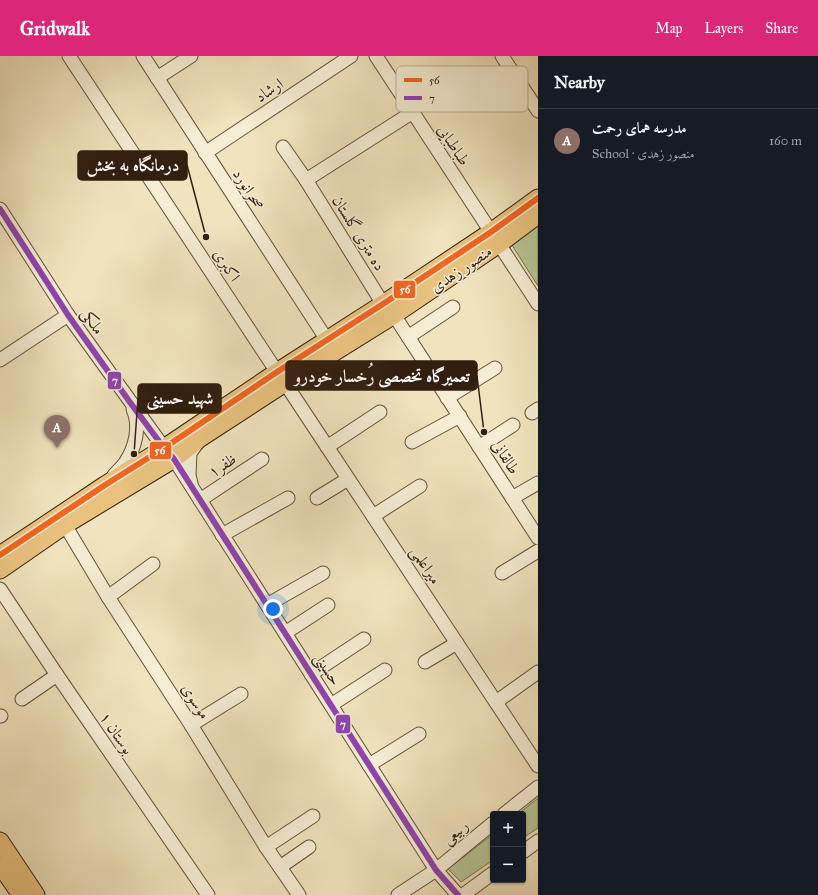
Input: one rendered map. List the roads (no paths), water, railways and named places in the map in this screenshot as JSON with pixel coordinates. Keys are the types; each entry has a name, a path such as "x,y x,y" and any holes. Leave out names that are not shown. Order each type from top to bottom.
{"main road":[{"name":"منصور زهدی","path":"495,238 538,198"},
{"name":"منصور زهدی","path":"0,570 281,378 389,310 495,238 538,214"},
{"name":"منصور زهدی","path":"0,555 105,485 199,439 281,378 327,340 389,310"},
{"path":"0,841 36,895"},
{"path":"0,865 21,895"}],"street":[{"name":"اکبری","path":"69,56 281,378"},
{"name":"صحرانورد","path":"143,56 327,340"},
{"path":"157,78 191,56"},
{"name":"ارشاد","path":"206,152 351,56"},
{"name":"طباطبایی","path":"376,56 396,86"},
{"path":"502,56 509,66"},
{"path":"528,96 538,111"},
{"path":"306,180 413,112"},
{"name":"طباطبایی","path":"413,112 538,304"},
{"name":"ده متری گلستان","path":"284,147 389,310"},
{"name":"ملکی","path":"0,209 68,315 169,454"},
{"path":"408,337 453,307"},
{"name":"طالقانی","path":"389,310 460,416 512,498 536,530"},
{"path":"0,360 68,315"},
{"path":"447,398 494,368"},
{"name":"میراعلمی","path":"281,378 538,766"},
{"path":"105,485 125,464 134,447 137,423 136,415 129,400"},
{"path":"327,447 380,412"},
{"path":"412,442 460,416"},
{"path":"479,447 513,425"},
{"path":"196,494 189,475 189,462 190,453 199,439"},
{"name":"حسینی","path":"169,454 436,870 458,895"},
{"name":"ظفر۱","path":"196,494 262,459"},
{"path":"317,498 348,479"},
{"path":"512,498 538,482"},
{"path":"373,516 420,486"},
{"path":"222,535 288,498"},
{"name":"موسوی","path":"65,525 108,597 191,726 266,847 299,895"},
{"path":"502,574 538,551"},
{"path":"108,597 153,564"},
{"path":"267,605 323,573"},
{"name":"بوستان ۱","path":"0,588 57,675 208,895"},
{"path":"285,634 328,605"},
{"path":"310,674 364,639"},
{"path":"425,662 457,643"},
{"path":"331,705 385,670"},
{"path":"496,702 538,672"},
{"path":"22,700 57,675"},
{"path":"191,726 241,694"},
{"path":"369,766 419,734"},
{"path":"508,811 538,787"},
{"path":"266,847 313,816"},
{"name":"ربیعی","path":"398,895 436,870 490,825"},
{"path":"526,850 538,841"},
{"path":"280,867 309,847"},
{"path":"463,895 490,875"}],"place":[{"name":"درمانگاه به بخش","path":"206,237"},
{"name":"تعمیرگاه تخصصی رُخسار خودرو","path":"484,432"},
{"name":"مدرسه همای رحمت","path":"57,448"},
{"name":"شهید حسینی","path":"134,454"}]}
